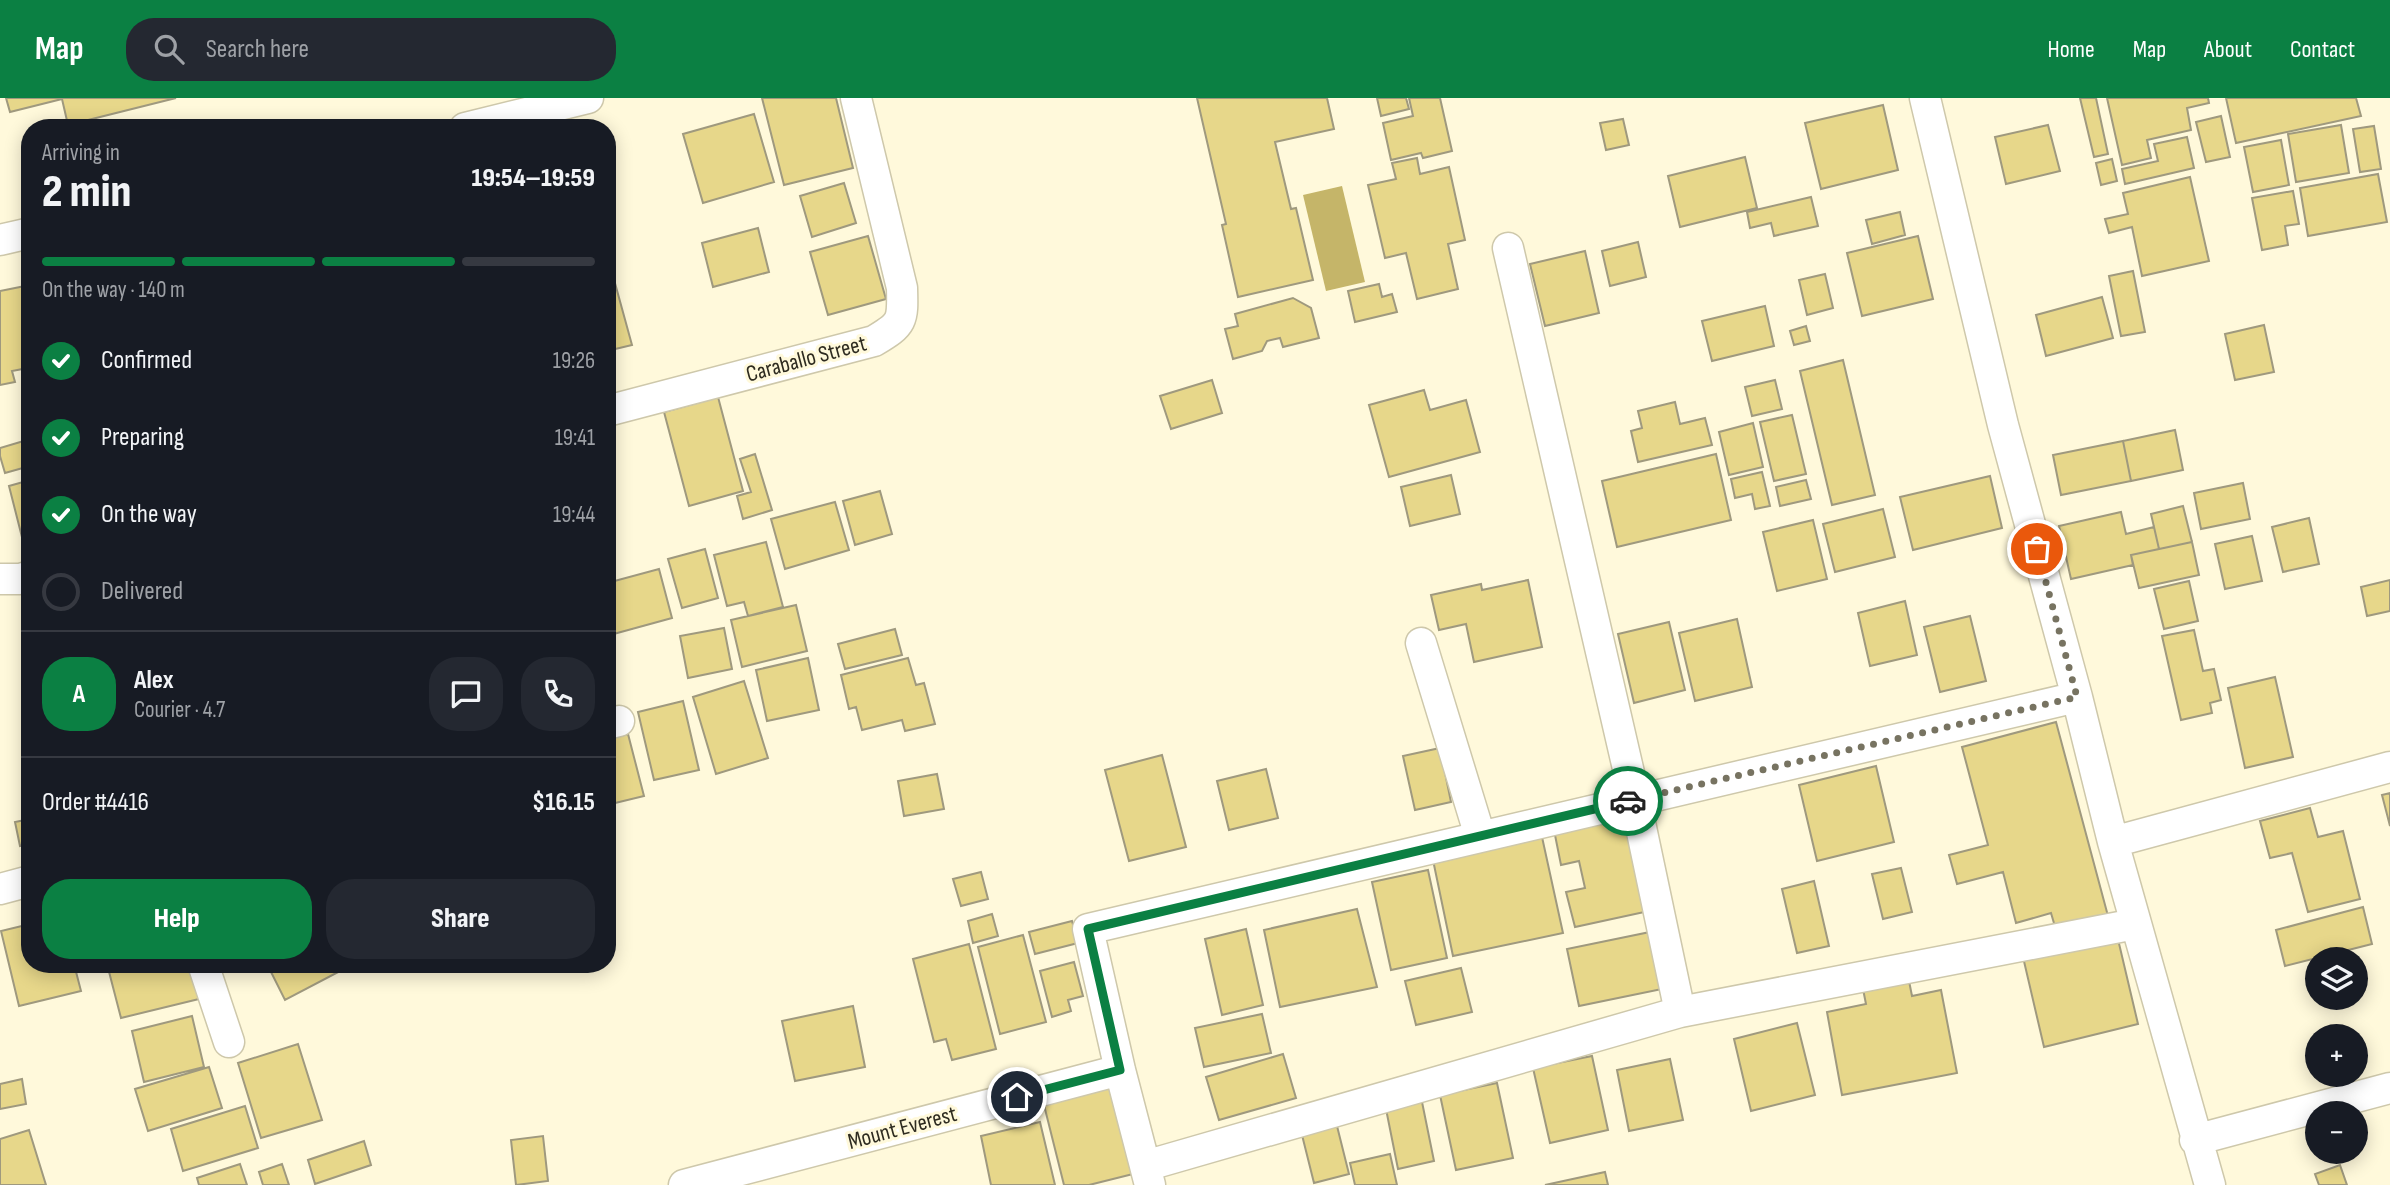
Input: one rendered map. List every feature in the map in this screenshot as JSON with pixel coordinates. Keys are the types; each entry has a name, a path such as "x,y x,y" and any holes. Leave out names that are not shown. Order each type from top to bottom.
{"street":[{"path":"502,119 587,98"},
{"name":"Caraballo Street","path":"616,409 874,341 894,330 902,315 902,288 856,98"},
{"path":"1925,98 2003,425 2135,924 2210,1185"},
{"path":"0,240 21,235"},
{"path":"1508,248 1635,799 1680,1012"},
{"path":"0,579 21,579"},
{"path":"1421,643 1480,836"},
{"path":"2077,697 1088,929 1147,1176 1680,1012 2135,924"},
{"path":"2113,842 2390,766"},
{"path":"0,889 21,883"},
{"path":"206,973 229,1042"},
{"name":"Mount Everest","path":"684,1185 1120,1070"},
{"path":"2195,1140 2390,1088"}],"shaded area":[{"path":"1342,186 1365,282 1326,291 1303,195"}],"building":[{"path":"6,98 176,98 92,119 67,119 62,99 10,112"},
{"path":"762,98 836,98 853,168 784,185"},
{"path":"1197,98 1327,98 1334,129 1275,142 1291,209 1296,208 1313,280 1238,297 1222,225 1226,224"},
{"path":"1377,98 1406,98 1409,109 1381,116"},
{"path":"1409,98 1440,98 1452,151 1423,158 1421,153 1391,160 1383,123 1413,116"},
{"path":"2080,98 2096,98 2108,154 2094,157"},
{"path":"2107,98 2208,98 2209,103 2187,108 2191,130 2147,140 2151,158 2122,165"},
{"path":"2226,98 2356,98 2361,116 2236,143"},
{"path":"1883,105 1898,170 1821,189 1805,123"},
{"path":"754,114 774,182 703,203 683,134"},
{"path":"2221,116 2230,157 2206,162 2196,122"},
{"path":"1623,119 1629,145 1606,150 1600,123"},
{"path":"2048,125 2060,171 2006,184 1995,137"},
{"path":"2341,125 2349,173 2296,182 2288,134"},
{"path":"2374,126 2381,169 2360,172 2353,129"},
{"path":"2187,137 2194,168 2125,184 2122,169 2158,161 2154,144"},
{"path":"2281,140 2289,185 2253,192 2244,147"},
{"path":"1745,157 1757,208 1680,227 1668,176"},
{"path":"1417,158 1420,174 1449,167 1465,240 1448,244 1458,289 1417,299 1406,253 1385,258 1368,185 1396,179 1392,163"},
{"path":"2112,159 2117,181 2101,185 2096,163"},
{"path":"2378,174 2387,222 2308,236 2300,188"},
{"path":"2190,177 2209,261 2142,276 2132,227 2109,233 2105,219 2128,214 2123,193"},
{"path":"844,183 856,223 812,237 800,196"},
{"path":"2293,191 2299,224 2285,226 2288,245 2262,250 2252,198"},
{"path":"1811,197 1818,226 1774,236 1771,223 1750,228 1747,212"},
{"path":"1900,212 1905,235 1872,244 1866,220"},
{"path":"758,228 769,272 713,287 702,243"},
{"path":"868,236 886,299 828,315 810,252"},
{"path":"1918,236 1933,299 1862,316 1847,253"},
{"path":"1638,242 1646,277 1610,286 1602,251"},
{"path":"1585,251 1599,313 1545,326 1530,264"},
{"path":"2133,271 2145,332 2121,336 2109,276"},
{"path":"1825,274 1833,308 1807,315 1799,280"},
{"path":"1379,284 1382,297 1392,294 1397,312 1355,322 1348,291"},
{"path":"21,287 21,369 12,371 15,382 0,385 0,291"},
{"path":"616,287 632,345 616,349"},
{"path":"2102,297 2113,338 2046,356 2036,315"},
{"path":"1293,298 1311,308 1319,338 1283,347 1280,338 1267,341 1262,351 1233,359 1225,329 1238,326 1235,314"},
{"path":"1765,306 1774,346 1712,361 1702,321"},
{"path":"2264,325 2274,372 2235,380 2225,334"},
{"path":"1806,326 1810,341 1794,345 1790,331"},
{"path":"1843,360 1875,495 1832,505 1800,371"},
{"path":"1212,380 1222,413 1171,429 1160,396"},
{"path":"1775,380 1782,409 1752,416 1745,387"},
{"path":"1424,390 1430,410 1466,400 1480,452 1389,477 1369,405"},
{"path":"718,397 743,491 689,506 664,412"},
{"path":"1675,402 1680,424 1705,418 1712,445 1638,462 1631,431 1642,428 1638,411"},
{"path":"1792,415 1806,474 1774,481 1760,422"},
{"path":"1753,423 1763,467 1729,475 1719,432"},
{"path":"2175,430 2183,470 2131,481 2123,441"},
{"path":"2123,441 2131,481 2061,495 2053,455"},
{"path":"21,442 21,469 5,473 0,448"},
{"path":"755,454 772,510 743,519 737,496 751,492 740,459"},
{"path":"1716,454 1731,520 1617,547 1602,481"},
{"path":"1762,472 1770,506 1755,509 1752,494 1735,498 1731,479"},
{"path":"1451,475 1460,514 1410,526 1401,487"},
{"path":"1990,476 2002,528 1913,550 1900,497"},
{"path":"1806,480 1811,499 1780,506 1776,487"},
{"path":"21,483 21,533 9,486"},
{"path":"2243,483 2250,519 2201,529 2194,493"},
{"path":"880,491 892,534 855,545 843,501"},
{"path":"835,502 849,550 785,569 771,519"},
{"path":"2183,506 2192,542 2159,549 2151,514"},
{"path":"1883,509 1895,557 1835,572 1823,524"},
{"path":"2121,512 2126,534 2154,527 2159,549 2131,555 2133,565 2071,579 2059,526"},
{"path":"2309,518 2319,564 2283,572 2272,527"},
{"path":"1813,520 1827,579 1777,591 1763,532"},
{"path":"2252,536 2262,581 2225,589 2215,544"},
{"path":"766,542 783,607 748,616 744,602 727,606 714,555"},
{"path":"2192,542 2199,575 2139,588 2131,555"},
{"path":"705,549 718,598 682,608 668,559"},
{"path":"659,569 672,618 616,633 616,581"},
{"path":"1528,580 1542,647 1474,662 1466,624 1439,630 1431,595 1481,584 1482,590"},
{"path":"2390,580 2390,611 2367,616 2361,587"},
{"path":"2189,581 2198,621 2164,629 2154,589"},
{"path":"1905,601 1917,655 1870,666 1858,613"},
{"path":"796,605 807,651 742,667 731,620"},
{"path":"1970,616 1986,681 1940,692 1924,627"},
{"path":"1737,619 1752,687 1695,701 1679,633"},
{"path":"1669,622 1685,690 1634,703 1618,634"},
{"path":"724,628 732,669 688,678 680,636"},
{"path":"895,629 902,655 845,669 838,644"},
{"path":"2194,630 2203,671 2214,669 2221,700 2210,703 2212,713 2181,720 2162,636"},
{"path":"808,658 819,710 767,721 756,670"},
{"path":"908,658 916,685 924,683 935,724 905,731 902,720 862,730 856,707 849,709 841,675"},
{"path":"2275,677 2293,757 2245,768 2228,688"},
{"path":"744,681 768,758 716,774 693,697"},
{"path":"683,701 699,770 654,780 638,712"},
{"path":"2056,722 2108,916 2056,930 2051,913 2016,923 2003,872 1957,884 1949,855 1988,845 1962,747"},
{"path":"628,734 644,796 616,803 616,737"},
{"path":"1440,748 1451,802 1415,810 1403,756"},
{"path":"1162,755 1186,847 1129,861 1105,770"},
{"path":"1876,766 1894,842 1817,861 1799,785"},
{"path":"1266,769 1278,818 1229,830 1217,781"},
{"path":"937,774 944,809 904,816 898,781"},
{"path":"2390,793 2390,826 2382,795"},
{"path":"2310,808 2318,837 2343,831 2360,899 2308,912 2292,853 2270,858 2260,821"},
{"path":"1628,814 1649,911 1575,927 1566,892 1585,888 1579,861 1561,865 1554,830"},
{"path":"21,821 21,846 20,846 15,822"},
{"path":"1542,837 1563,933 1453,956 1433,860"},
{"path":"1901,868 1912,912 1883,919 1872,874"},
{"path":"1428,870 1447,958 1391,970 1372,882"},
{"path":"981,872 988,899 961,906 953,879"},
{"path":"1814,881 1829,946 1797,953 1782,889"},
{"path":"2363,907 2372,944 2360,947 2305,947 2305,961 2285,966 2276,930"},
{"path":"1357,909 1377,987 1280,1007 1264,930"},
{"path":"992,914 998,936 973,943 968,921"},
{"path":"1072,921 1078,943 1035,954 1029,932"},
{"path":"21,926 21,973 76,973 81,991 19,1006 1,931"},
{"path":"1246,929 1263,1005 1222,1015 1205,939"},
{"path":"1650,932 1662,989 1579,1006 1567,949"},
{"path":"1023,935 1046,1022 1000,1034 978,947"},
{"path":"2117,935 2138,1024 2044,1047 2023,957"},
{"path":"969,944 996,1049 952,1060 946,1039 934,1042 913,959"},
{"path":"1074,962 1083,996 1068,1000 1071,1011 1052,1017 1040,971"},
{"path":"1461,968 1472,1012 1416,1025 1405,981"},
{"path":"1907,971 1912,996 1941,990 1957,1073 1842,1095 1827,1012 1866,1004 1861,979"},
{"path":"109,973 192,973 199,999 121,1018"},
{"path":"272,973 336,973 285,1000"},
{"path":"853,1006 865,1067 795,1081 782,1021"},
{"path":"1262,1014 1271,1053 1204,1067 1195,1028"},
{"path":"192,1016 204,1067 144,1082 132,1031"},
{"path":"1797,1023 1815,1095 1751,1111 1734,1039"},
{"path":"298,1044 322,1120 261,1138 238,1063"},
{"path":"1283,1054 1296,1098 1219,1120 1206,1077"},
{"path":"1592,1056 1608,1130 1550,1143 1533,1068"},
{"path":"1670,1059 1683,1120 1629,1131 1617,1070"},
{"path":"209,1067 222,1108 148,1131 135,1089"},
{"path":"22,1079 26,1104 0,1109 0,1084"},
{"path":"1109,1081 1133,1174 1089,1185 1064,1185 1042,1097"},
{"path":"1497,1083 1513,1158 1456,1170 1440,1095"},
{"path":"1421,1097 1434,1161 1398,1169 1385,1104"},
{"path":"245,1106 258,1148 183,1171 171,1129"},
{"path":"1335,1118 1349,1174 1314,1183 1300,1127"},
{"path":"1040,1122 1055,1185 991,1185 981,1136"},
{"path":"29,1130 46,1185 0,1185 0,1139"},
{"path":"543,1136 548,1181 516,1185 511,1140"},
{"path":"364,1141 371,1165 315,1184 308,1160"},
{"path":"1390,1154 1397,1185 1355,1185 1350,1163"},
{"path":"240,1164 247,1185 199,1185 197,1178"},
{"path":"282,1164 289,1185 263,1185 259,1172"},
{"path":"2340,1165 2347,1185 2319,1185 2315,1174"},
{"path":"1605,1172 1608,1185 1545,1185"}],"way so far":[{"path":"1628,801 2077,697 2037,549"}],"route":[{"path":"1017,1097 1120,1070 1088,929 1628,801"}]}
